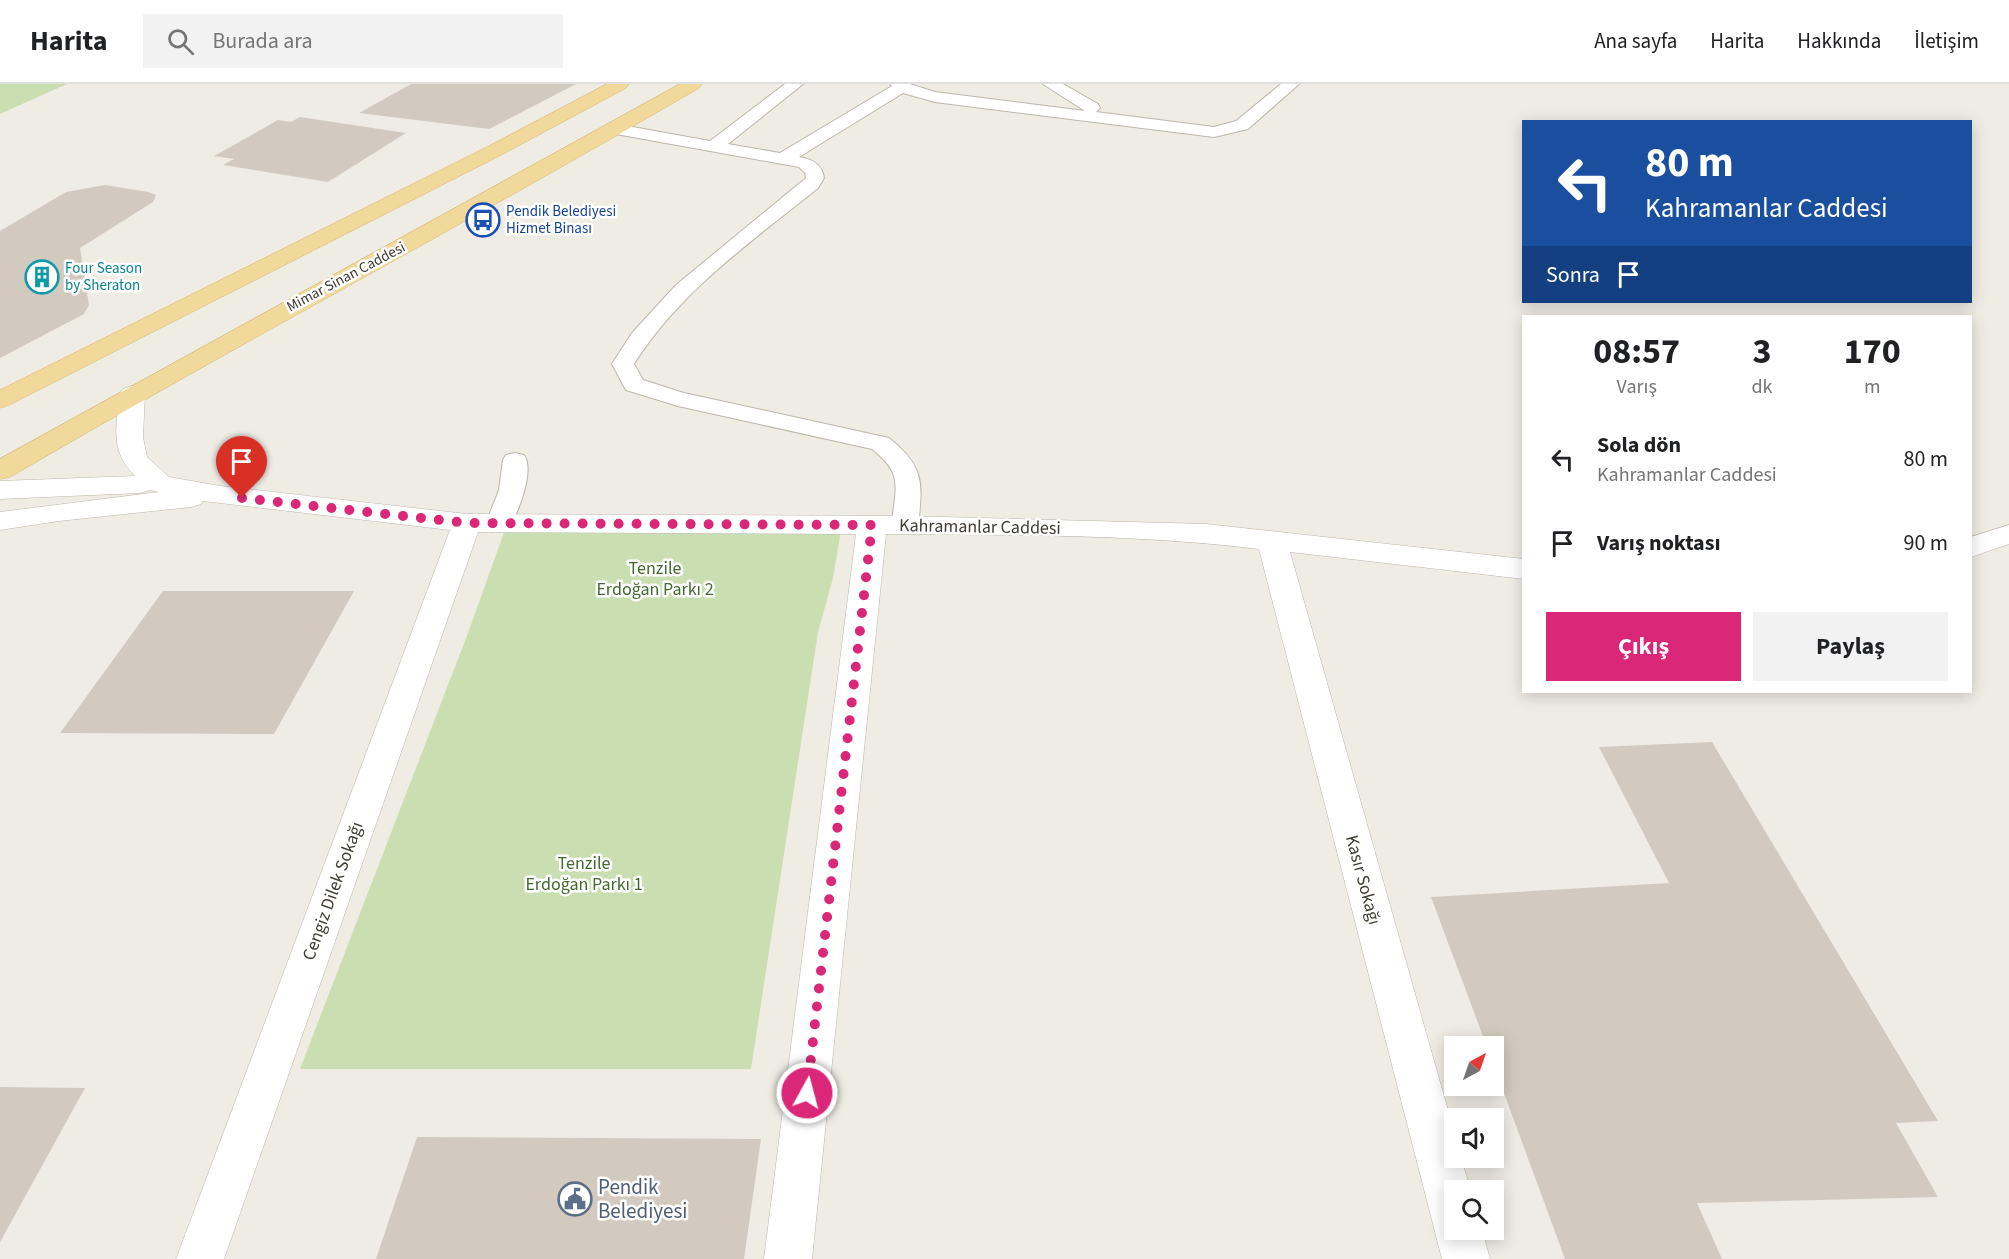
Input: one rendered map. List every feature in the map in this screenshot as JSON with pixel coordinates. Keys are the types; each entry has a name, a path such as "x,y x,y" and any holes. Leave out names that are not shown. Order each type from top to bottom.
{"main road":[{"path":"0,400 494,151 620,84"},
{"name":"Mimar Sinan Caddesi","path":"0,471 132,394 616,129 693,84"}],"street":[{"path":"132,394 130,437 134,459 160,484"},
{"path":"0,490 68,485 160,484 220,495"},
{"path":"0,521 59,512 220,495"},
{"name":"Kahramanlar Caddesi","path":"220,495 483,523 888,525 1123,529 1206,533 1522,569"},
{"name":"Cengiz Dilek Sokağı","path":"200,1259 483,523"},
{"path":"788,1259 888,525"},
{"path":"1972,547 2009,534"},
{"name":"Kasır Sokağı","path":"1272,541 1444,1180"},
{"path":"1461,1240 1466,1259"}],"lane":[{"path":"713,147 795,84"},
{"path":"1051,84 1092,108"},
{"path":"783,159 900,85 935,98 1214,132 1242,125 1291,84"},
{"path":"616,129 805,163 811,167 815,178 811,184 700,274 637,338 623,364 634,385 678,399 880,443 902,462 910,478 888,525"},
{"path":"483,523 512,490 515,460"}],"green space":[{"path":"0,84 67,84 0,114"},
{"name":"Tenzile Erdoğan Parkı 1","path":"507,524 842,525 833,578 818,632 751,1069 300,1069 468,633"}],"building":[{"path":"411,84 576,84 489,129 359,113"},
{"path":"300,117 406,133 328,182 223,165 234,159 214,156 278,120 291,122"},
{"name":"Four Season by Sheraton","path":"105,185 156,195 153,202 80,248 89,305 84,314 0,358 0,231 66,192"},
{"path":"163,591 354,591 274,734 60,733"},
{"path":"1712,742 1938,1121 1896,1123 1938,1197 1697,1203 1722,1259 1565,1259 1504,1093 1504,1036 1483,1036 1431,897 1669,883 1599,747"},
{"path":"0,1087 85,1088 0,1242"},
{"name":"Pendik Belediyesi","path":"417,1137 761,1139 744,1259 376,1259"}],"place":[{"name":"Pendik Belediyesi Hizmet Binası","path":"483,220"},
{"name":"Four Season by Sheraton","path":"42,277"},
{"name":"Pendik Belediyesi","path":"575,1199"}],"route":[{"path":"242,498 467,523 872,525 807,1093"}],"park label":[{"name":"Tenzile Erdoğan Parkı 2","path":"655,578"}]}
